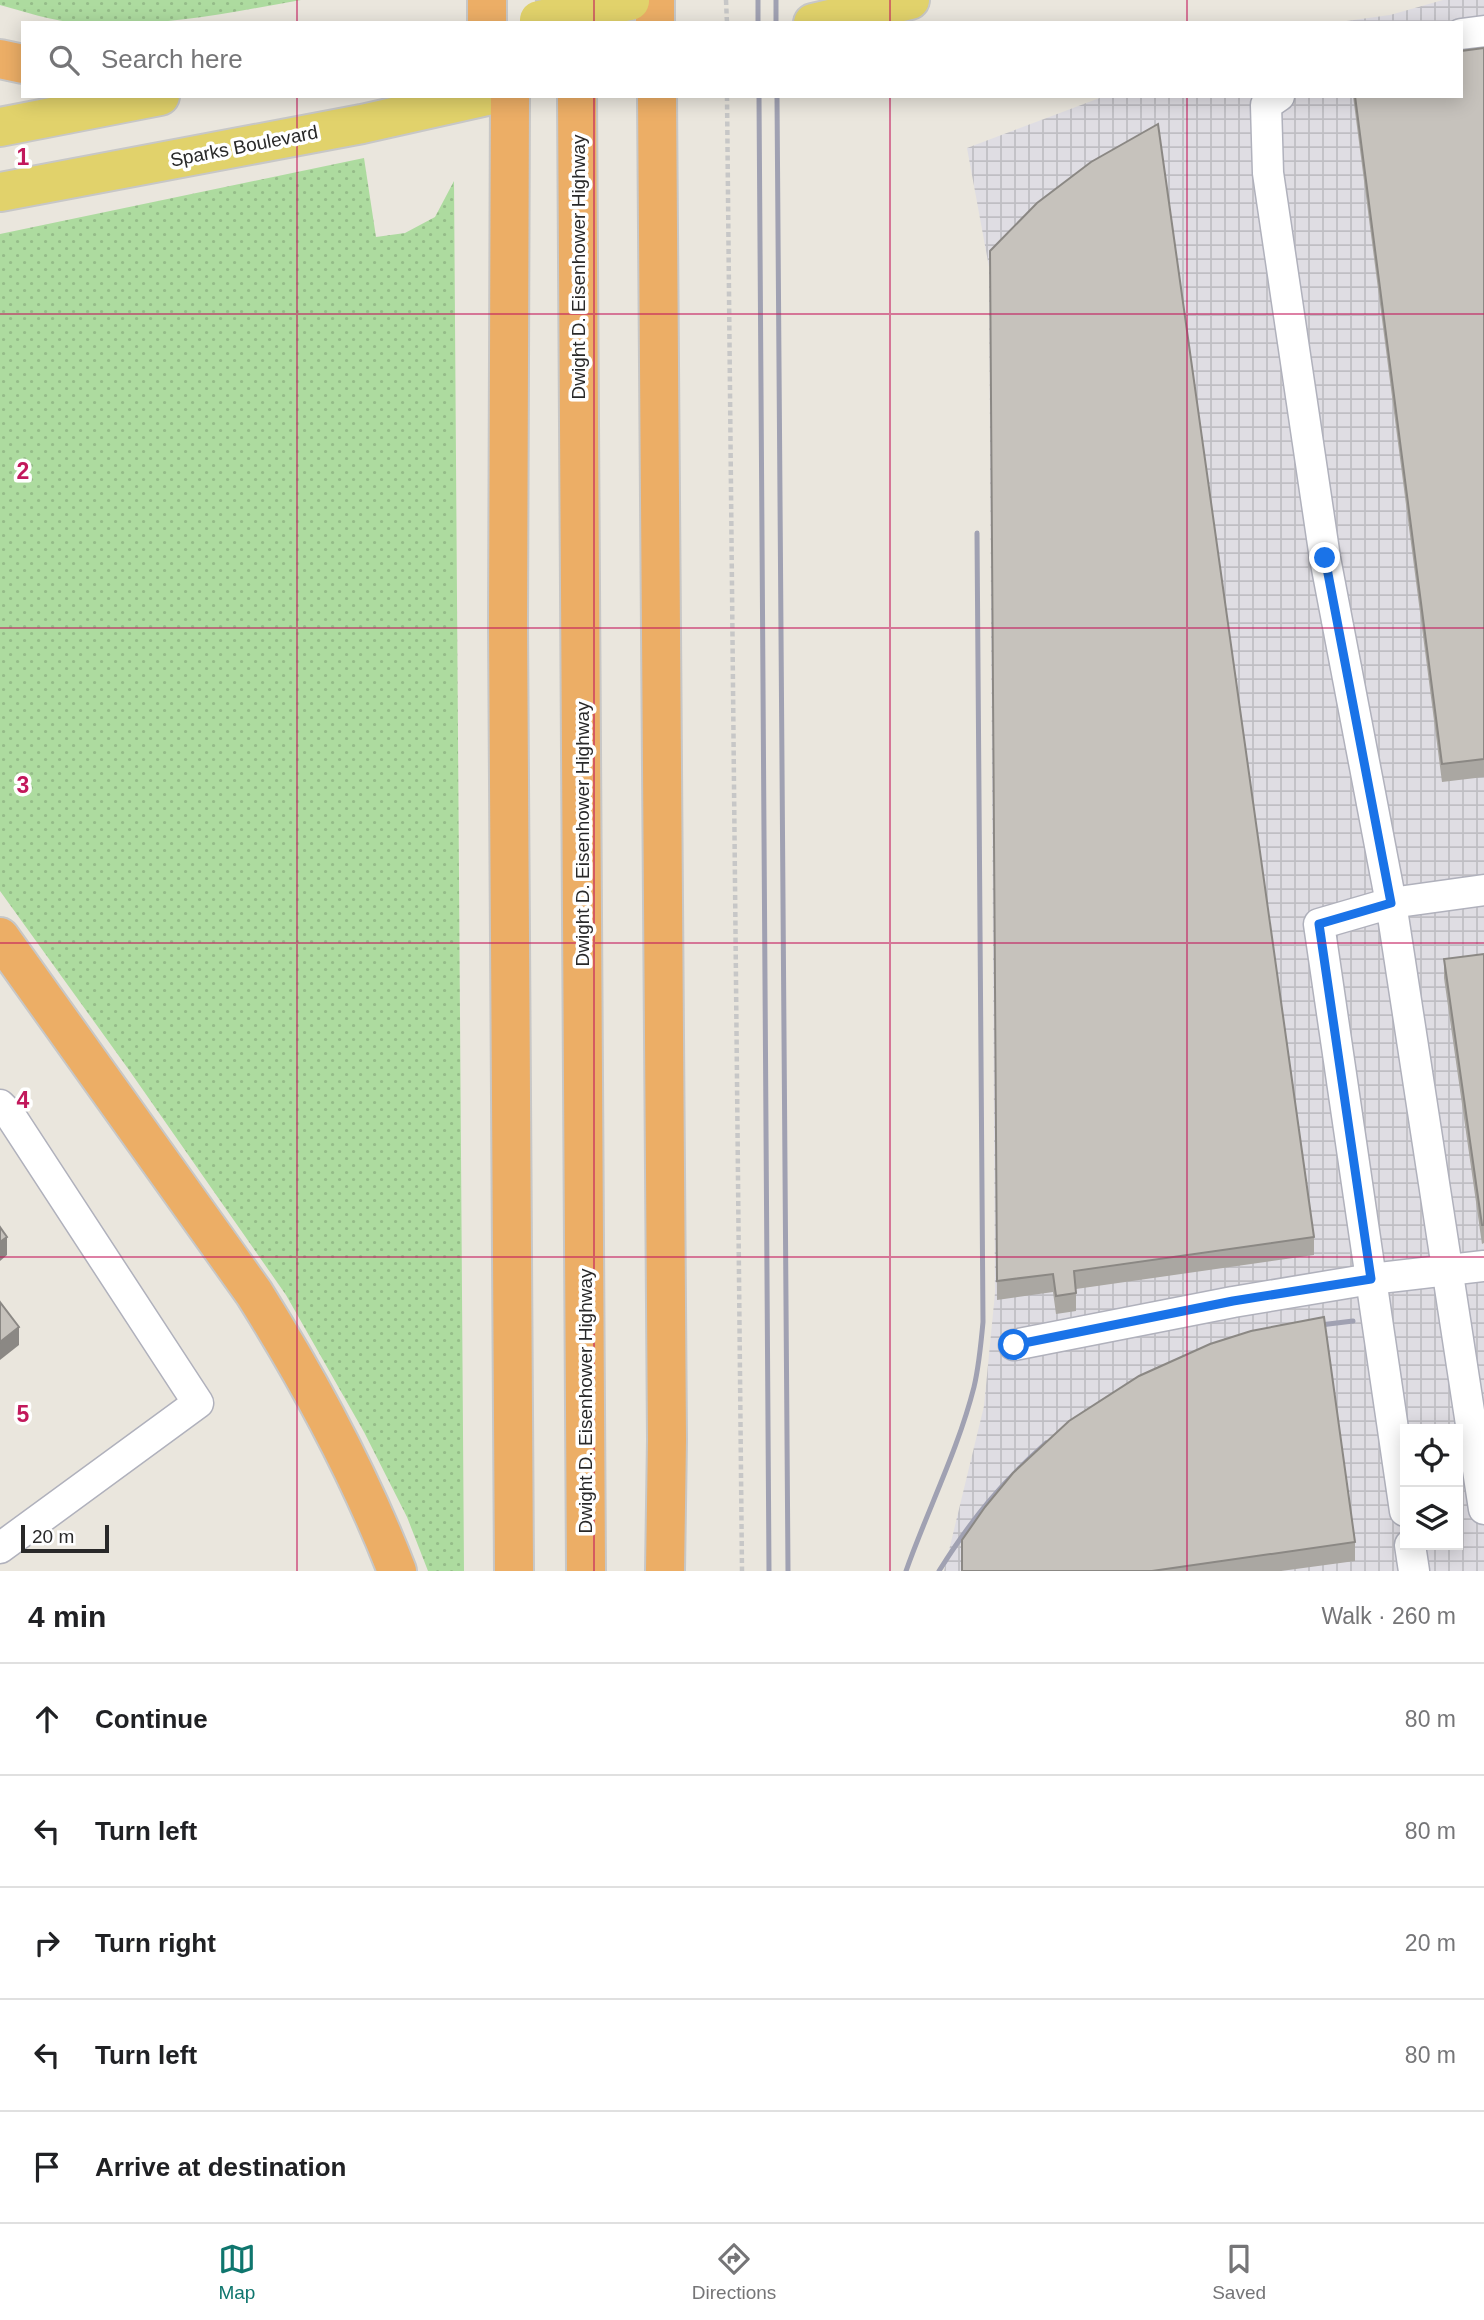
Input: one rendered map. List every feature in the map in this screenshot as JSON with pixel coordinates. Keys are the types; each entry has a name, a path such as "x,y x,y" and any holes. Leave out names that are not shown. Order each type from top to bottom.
{"highway":[{"path":"487,0 487,21"},
{"path":"510,0 510,21"},
{"path":"576,0 576,21"},
{"path":"655,0 655,21"},
{"path":"0,59 21,64"},
{"path":"488,98 491,434 508,624"},
{"path":"510,98 508,624 514,1571"},
{"name":"Dwight D. Eisenhower Highway","path":"577,98 586,1571"},
{"path":"657,98 667,1425 665,1571"},
{"path":"0,937 254,1293 290,1351 355,1470 397,1571"}],"main road":[{"path":"536,21 633,0"},
{"path":"822,21 911,0"},
{"path":"0,127 150,98"},
{"name":"Sparks Boulevard","path":"0,192 362,124 479,98"}],"lane":[{"path":"1463,34 1484,31"},
{"path":"1276,98 1266,105 1268,173 1325,558 1391,903 1484,1509"},
{"path":"1401,1487 1319,924 1391,903 1484,890"},
{"path":"0,1105 10,1115 198,1403 0,1548"},
{"path":"1014,1345 1233,1301 1371,1279 1484,1266"},
{"path":"1411,1550 1414,1571"}],"path":[{"path":"726,0 727,21"},
{"path":"727,98 742,1571"}],"shaded area":[{"path":"1443,0 1484,0 1484,1571 944,1571 984,1406 995,1293 989,267 967,148 1100,98 1463,98 1463,21 1346,21 1390,15"}],"green space":[{"path":"0,0 301,0 171,21 66,21 0,5"},
{"path":"364,158 376,237 405,233 435,217 454,181 464,1571 428,1571 407,1517 364,1432 286,1295 0,891 0,234"}],"building":[{"path":"1484,48 1484,759 1442,764 1355,98 1463,98 1463,51"},
{"path":"1158,124 1314,1237 1074,1271 1076,1293 1056,1296 1053,1274 997,1281 990,251 1037,203 1091,162"},
{"path":"1484,954 1484,1225 1482,1225 1444,959"},
{"path":"0,1227 7,1237 0,1242"},
{"path":"0,1302 19,1327 0,1342"},
{"path":"1324,1317 1355,1542 1152,1571 962,1571 962,1540 985,1507 1013,1473 1069,1421 1139,1376 1210,1344 1251,1331"}],"railway":[{"path":"758,0 758,21"},
{"path":"776,0 776,21"},
{"path":"759,98 769,1571"},
{"path":"777,98 788,1571"},
{"path":"906,1571 967,1410 977,1371 983,1322 977,533"},
{"path":"1304,1327 1353,1321"},
{"path":"939,1571 988,1503 1046,1443"}],"route":[{"path":"1014,1345 1233,1301 1371,1279 1319,924 1391,903 1325,558"}]}
